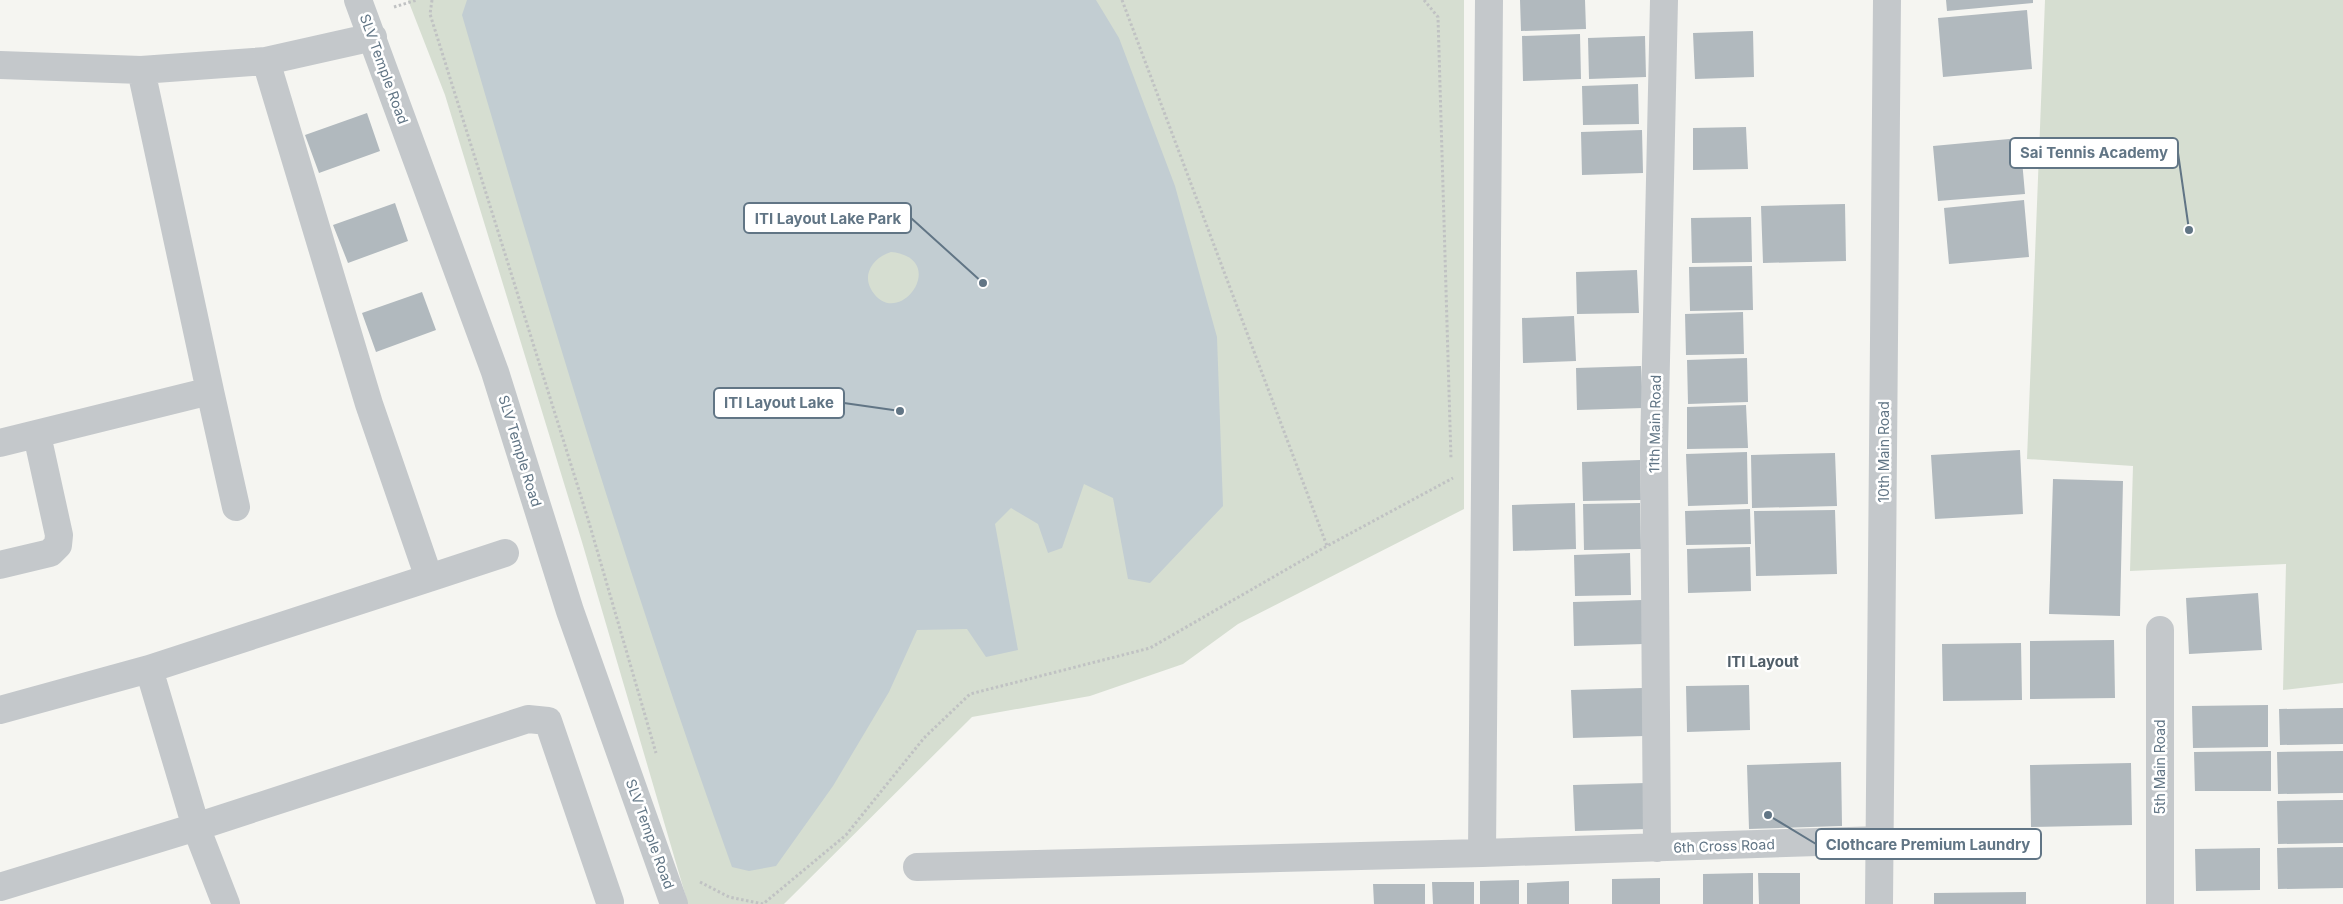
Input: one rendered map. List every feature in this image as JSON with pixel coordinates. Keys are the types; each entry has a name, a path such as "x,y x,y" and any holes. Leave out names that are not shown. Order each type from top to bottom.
{"street":[{"name":"SLV Temple Road","path":"358,0 496,372 570,610 674,904"},
{"path":"1482,853 1489,0"},
{"name":"11th Main Road","path":"1657,848 1654,450 1664,0"},
{"name":"10th Main Road","path":"1879,904 1887,0"},
{"path":"0,65 141,70 266,61 373,37"},
{"path":"266,61 369,404 429,578"},
{"path":"141,70 236,507"},
{"path":"0,443 210,391"},
{"path":"0,566 50,553 58,546 59,535 37,435"},
{"path":"0,710 149,668 505,553"},
{"name":"5th Main Road","path":"2160,630 2160,904"},
{"path":"149,668 196,827 226,904"},
{"path":"0,886 196,827 528,719 548,721 610,903"},
{"name":"6th Cross Road","path":"917,867 1482,853 1880,840"}],"path":[{"path":"432,0 430,14 585,510 657,756"},
{"path":"1122,0 1327,546"},
{"path":"1424,0 1438,17 1452,478"},
{"path":"693,879 729,897 762,904 846,835 924,738 970,694 1150,648 1327,546 1485,460"}],"shaded area":[{"path":"408,0 1464,0 1464,509 1238,624 1183,664 1090,696 972,717 784,904 688,904 582,542 445,95"},
{"path":"467,0 1096,0 1119,38 1175,186 1217,337 1223,506 1150,583 1128,579 1113,498 1084,484 1062,548 1048,553 1038,524 1011,508 995,524 1018,650 986,657 967,629 917,630 889,692 833,786 776,866 749,871 732,867 659,656 590,443 462,15","holes":["891,252 909,257 917,266 918,278 914,289 906,298 895,303 883,301 872,291 869,285 868,278 871,267 879,258"]},
{"path":"2045,0 2343,0 2343,683 2283,690 2286,564 2130,571 2133,466 2027,459"}],"building":[{"path":"1520,0 1585,0 1586,29 1521,31"},
{"path":"1946,0 2033,0 2033,3 1947,11"},
{"path":"2027,10 2032,69 1943,77 1938,18"},
{"path":"1753,31 1754,77 1695,79 1693,33"},
{"path":"1580,34 1581,79 1523,81 1522,36"},
{"path":"1645,36 1646,77 1589,79 1588,38"},
{"path":"1638,84 1639,124 1583,125 1582,86"},
{"path":"367,113 380,151 319,173 305,135"},
{"path":"1746,127 1748,169 1693,170 1693,128"},
{"path":"1642,130 1643,173 1582,175 1581,132"},
{"path":"2020,138 2025,194 1938,201 1933,146"},
{"path":"2024,200 2029,257 1949,264 1944,208"},
{"path":"395,203 408,241 348,263 333,225"},
{"path":"1845,204 1846,261 1763,263 1761,206"},
{"path":"1751,217 1752,262 1692,263 1691,218"},
{"path":"1752,266 1753,310 1690,311 1689,267"},
{"path":"1637,270 1639,313 1577,314 1576,272"},
{"path":"422,292 436,330 376,352 362,313"},
{"path":"1743,312 1744,354 1686,355 1685,314"},
{"path":"1574,316 1576,361 1523,363 1522,318"},
{"path":"1747,358 1748,402 1688,404 1687,360"},
{"path":"1641,366 1643,408 1577,410 1576,368"},
{"path":"1746,405 1748,448 1687,449 1687,407"},
{"path":"2020,450 2023,514 1935,519 1931,455"},
{"path":"1747,452 1748,504 1688,506 1686,454"},
{"path":"1835,453 1837,506 1752,508 1751,455"},
{"path":"1640,460 1641,500 1583,501 1582,462"},
{"path":"2053,479 2123,481 2120,616 2049,614"},
{"path":"1575,503 1576,549 1513,551 1512,505"},
{"path":"1640,503 1641,549 1584,550 1583,504"},
{"path":"1750,509 1751,544 1686,545 1685,511"},
{"path":"1835,510 1837,574 1756,576 1754,511"},
{"path":"1750,547 1751,591 1688,593 1687,549"},
{"path":"1630,553 1631,595 1575,596 1574,555"},
{"path":"2258,593 2262,650 2189,654 2186,598"},
{"path":"1643,600 1644,644 1574,646 1573,602"},
{"path":"2114,640 2115,698 2030,699 2030,641"},
{"path":"2021,643 2022,700 1943,701 1942,644"},
{"path":"1749,685 1750,730 1687,732 1686,686"},
{"path":"1643,688 1645,736 1573,738 1571,690"},
{"path":"2268,705 2268,747 2193,748 2192,706"},
{"path":"2343,708 2343,744 2280,745 2279,709"},
{"path":"2271,751 2271,791 2195,791 2194,752"},
{"path":"2343,751 2343,793 2278,794 2277,752"},
{"path":"1841,762 1842,826 1749,829 1747,765"},
{"path":"2131,763 2132,825 2031,827 2030,765"},
{"path":"1646,783 1647,829 1575,831 1573,785"},
{"path":"2343,800 2343,843 2278,844 2277,801"},
{"path":"2343,847 2343,888 2278,889 2277,848"},
{"path":"2260,848 2260,890 2196,891 2195,849"},
{"path":"1753,873 1753,904 1703,904 1703,874"},
{"path":"1758,873 1800,873 1800,904 1759,904"},
{"path":"1660,878 1660,904 1612,904 1612,879"},
{"path":"1519,880 1519,904 1480,904 1480,881"},
{"path":"1569,881 1569,904 1527,904 1527,883"},
{"path":"1432,882 1474,882 1474,904 1433,904"},
{"path":"1373,884 1425,884 1425,904 1374,904"},
{"path":"2026,892 2026,904 1934,904 1934,893"}],"place":[{"name":"Sai Tennis Academy","path":"2189,230"},
{"name":"ITI Layout Lake Park","path":"983,283"},
{"name":"ITI Layout Lake","path":"900,411"},
{"name":"Clothcare Premium Laundry","path":"1768,815"}],"district":[{"name":"ITI Layout","path":"1763,662"}]}
